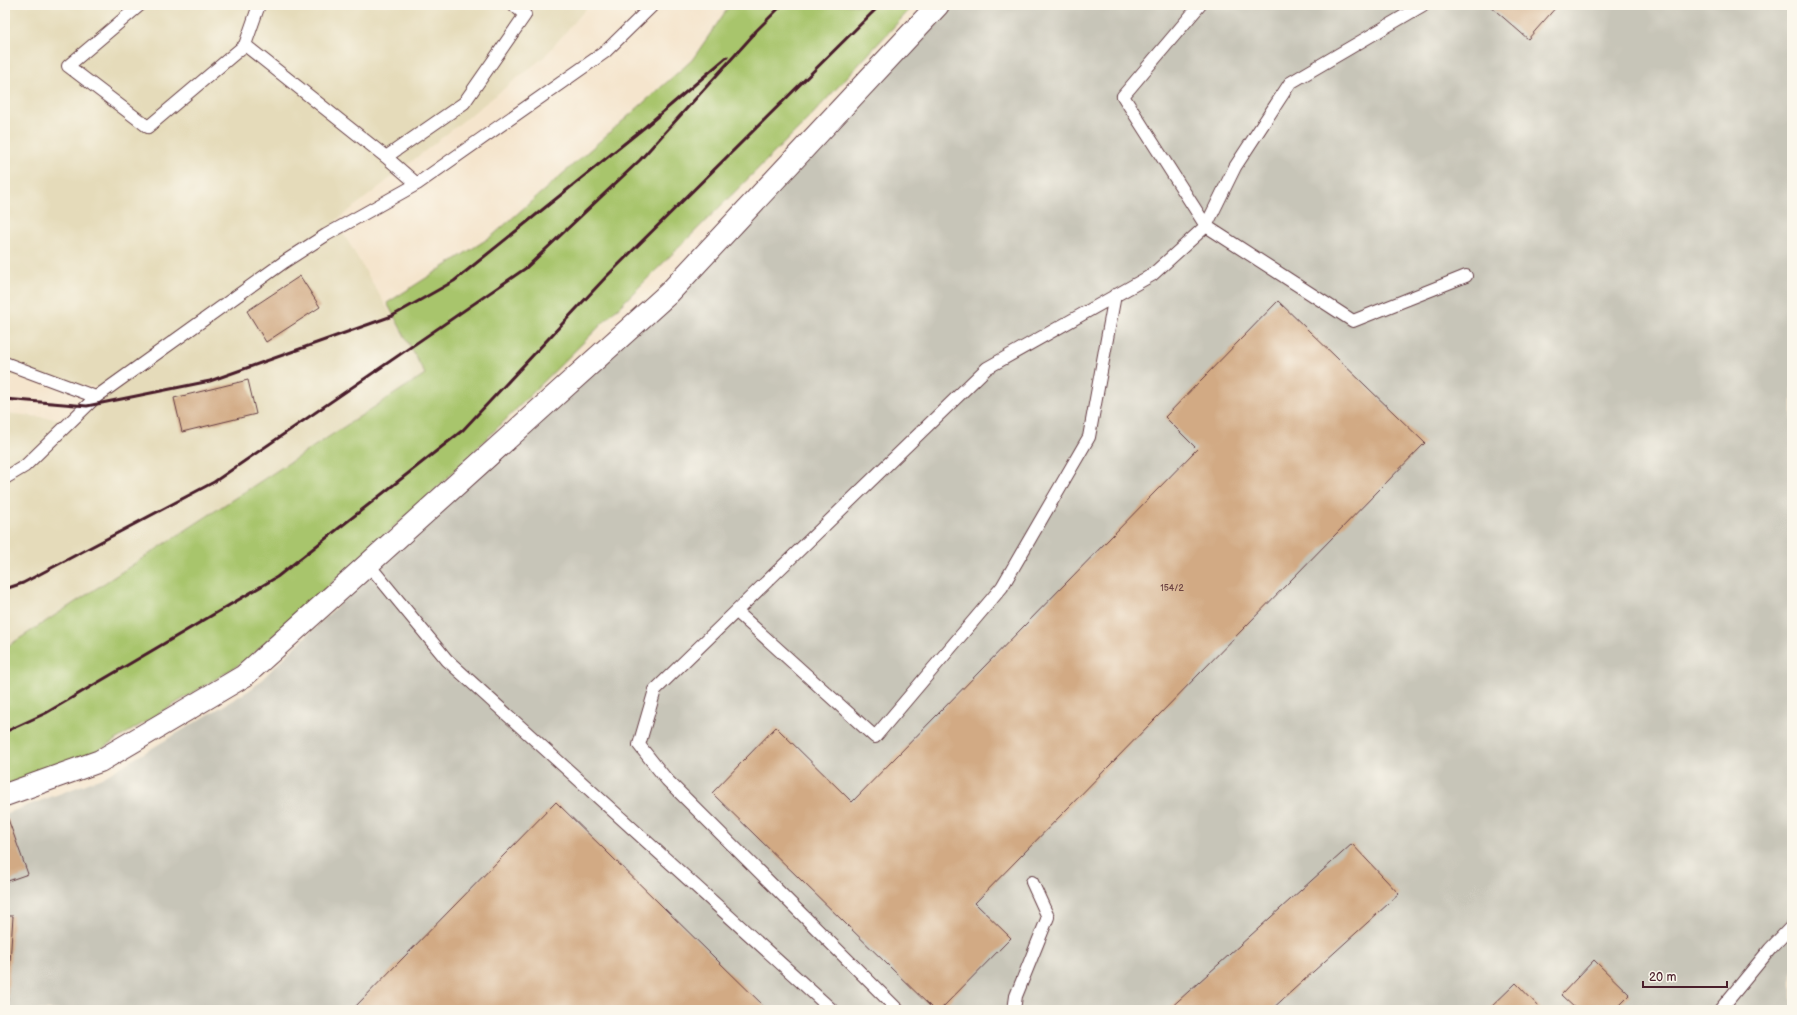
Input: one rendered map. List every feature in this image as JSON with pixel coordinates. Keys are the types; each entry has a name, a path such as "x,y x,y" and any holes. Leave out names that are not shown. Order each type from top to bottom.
{"street":[{"path":"5,795 100,761 244,676 369,565 669,293 938,5"}],"lane":[{"path":"140,5 68,66 148,127 245,45 259,5"},
{"path":"386,157 464,103 525,15 514,5"},
{"path":"5,478 25,466 96,397 326,234 417,184 605,52 653,5"},
{"path":"1200,5 1123,96 1206,226 1353,321 1466,276"},
{"path":"898,1010 667,780 639,745 655,690 987,368 1152,274 1206,226 1235,167 1290,83 1423,5"},
{"path":"245,45 386,157 417,184"},
{"path":"737,612 875,737 1002,587 1089,437 1115,295"},
{"path":"5,363 96,397"},
{"path":"369,565 447,660 832,1010"},
{"path":"1014,1010 1016,996 1048,917 1032,882"},
{"path":"1720,1010 1770,948 1792,926"}],"shaded area":[{"path":"5,5 589,5 544,57 336,221 426,374 5,648 5,413 68,420 103,388 5,374"},
{"path":"955,5 1792,5 1792,1010 5,1010 5,814 102,778 253,688"}],"green space":[{"path":"730,5 914,5 810,117 438,487 245,661 96,752 5,785 5,648 425,374 387,303 492,236 692,60"}],"building":[{"path":"1489,5 1558,5 1528,39"},
{"path":"300,276 320,307 266,342 247,311"},
{"path":"1278,301 1425,443 975,903 1011,938 940,1010 934,1010 712,793 776,727 852,802 1197,449 1165,417"},
{"path":"248,380 256,414 182,432 174,398"},
{"path":"556,802 768,1010 352,1010"},
{"path":"8,819 28,874 5,882 5,821"},
{"path":"1352,844 1399,894 1271,1010 1168,1010"},
{"path":"5,916 13,916 7,1010 5,1010"},
{"path":"1594,960 1630,995 1615,1010 1577,1010 1561,995"},
{"path":"1516,983 1542,1010 1488,1010"}],"railway":[{"path":"751,36 782,5"},
{"path":"5,732 46,713 277,577 463,430 606,277 880,5"},
{"path":"5,589 23,583 214,482 526,268 640,160 755,33"},
{"path":"5,399 87,406 210,381 392,316 454,281 645,127 727,57"}]}
